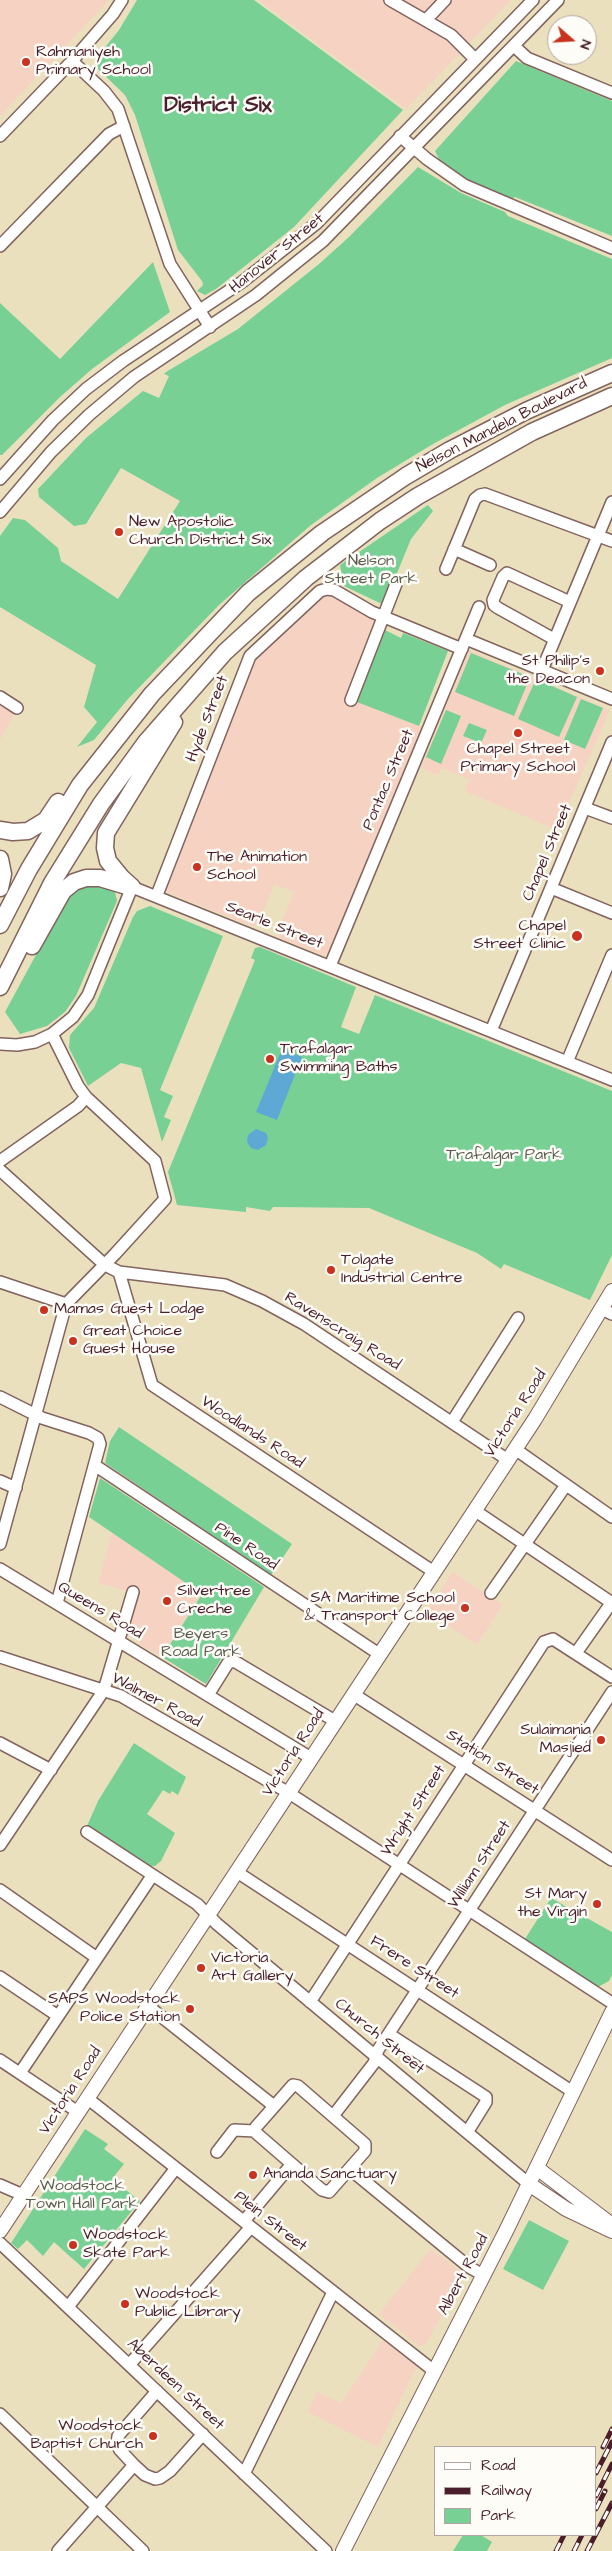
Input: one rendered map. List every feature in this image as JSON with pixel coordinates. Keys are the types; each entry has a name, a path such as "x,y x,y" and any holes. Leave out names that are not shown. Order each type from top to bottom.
{"highway":[{"name":"Nelson Mandela Boulevard","path":"0,925 29,869 80,785 152,694 248,593 322,533 406,476 450,450 526,410 612,372"},
{"name":"Nelson Mandela Boulevard","path":"0,987 52,883 101,804 146,742 225,652 306,578 380,521 418,496 532,432 612,396"},
{"path":"132,887 108,861 105,848 106,833 172,725 225,652"},
{"path":"0,830 28,831 46,820 76,775 119,721 152,694"},
{"path":"0,859 3,874 0,888"},
{"path":"0,1002 63,891 74,882 86,878 100,878 124,887 132,887"}],"main road":[{"name":"Victoria Road","path":"0,2231 607,1311 612,1291"},
{"name":"Albert Road","path":"342,2551 530,2184 612,2012"},
{"path":"536,2168 612,2224"},
{"path":"530,2184 566,2209 612,2231"}],"street":[{"path":"0,136 72,61 113,14 122,0"},
{"path":"390,0 451,35 475,59"},
{"path":"426,20 445,0"},
{"name":"Hanover Street","path":"1,475 53,420 86,389 242,282 317,223 533,0"},
{"name":"Hanover Street","path":"0,512 4,498 18,489 50,452 89,415 134,377 256,295 323,241 558,0"},
{"path":"514,46 528,58 612,92"},
{"path":"72,61 114,103 124,126 170,264 210,327"},
{"path":"0,246 109,134 124,126"},
{"path":"400,136 414,149 464,185 612,248"},
{"path":"1,475 18,489"},
{"path":"446,569 474,499 480,494 486,494 612,542"},
{"path":"542,670 612,502"},
{"path":"454,550 490,565"},
{"path":"554,639 494,605 493,600 503,577 507,573 570,602"},
{"path":"351,700 396,584"},
{"name":"Hyde Street","path":"157,895 250,656 320,591 328,588 384,616"},
{"name":"Pontac Street","path":"330,966 479,607"},
{"path":"384,616 542,670 612,699"},
{"path":"0,697 17,708"},
{"name":"Chapel Street","path":"491,1031 612,742"},
{"path":"585,808 612,818"},
{"path":"0,1044 17,1045 35,1042 52,1034 64,1026 82,1005 132,887"},
{"name":"Searle Street","path":"132,887 157,895 612,1080"},
{"path":"551,888 612,913"},
{"path":"568,1062 612,955"},
{"path":"0,1544 66,1304 159,1207 164,1197 155,1161 86,1097 78,1086 52,1034"},
{"path":"0,1161 78,1106 86,1097"},
{"name":"Ravenscraig Road","path":"0,1170 105,1265 120,1272 225,1285 262,1301 304,1324 452,1422 566,1485 612,1517"},
{"name":"Woodlands Road","path":"120,1272 152,1385 434,1572"},
{"path":"0,1282 66,1304"},
{"path":"452,1422 518,1318"},
{"path":"0,1397 36,1415 89,1432 98,1438 100,1444 96,1466 57,1603"},
{"name":"Pine Road","path":"96,1466 379,1654"},
{"path":"0,1481 16,1488"},
{"path":"491,1594 566,1485"},
{"path":"474,1510 612,1602 576,1653 612,1677"},
{"name":"Queens Road","path":"0,1569 311,1758"},
{"path":"0,1845 104,1690 133,1592"},
{"name":"Wright Street","path":"310,2002 464,1764 548,1639 553,1639 576,1653"},
{"name":"Walmer Road","path":"0,1657 121,1696 289,1792 612,2003"},
{"path":"208,1695 228,1663 236,1661 335,1721"},
{"name":"William Street","path":"332,2116 374,2063 388,2034 612,1692"},
{"name":"Station Street","path":"353,1694 612,1860"},
{"path":"0,1743 51,1770"},
{"name":"Church Street","path":"87,1832 197,1904 207,1915 310,2002 530,2184"},
{"name":"Frere Street","path":"236,1872 573,2092"},
{"path":"20,2073 152,1876"},
{"path":"0,1890 97,1958"},
{"path":"0,1977 58,2016"},
{"path":"148,2006 274,2106"},
{"path":"388,2034 486,2097 486,2102 468,2131"},
{"path":"0,2060 78,2112"},
{"path":"217,2152 234,2130 255,2131 322,2190 329,2192 351,2170 365,2151 366,2144 296,2085 289,2087 255,2131"},
{"name":"Plein Street","path":"87,2098 434,2371"},
{"path":"129,2365 247,2224 292,2165"},
{"path":"68,2307 176,2168"},
{"path":"351,2170 469,2267 483,2275"},
{"path":"0,2185 23,2195"},
{"name":"Aberdeen Street","path":"0,2243 326,2551"},
{"path":"244,2474 333,2292"},
{"path":"157,2391 118,2436 117,2444 120,2450 134,2465 145,2475 155,2479 160,2478 170,2471 203,2434"},
{"path":"0,2414 143,2551"},
{"path":"58,2551 134,2465"}],"shaded area":[{"name":"Rahmaniyeh Primary School","path":"0,0 109,0 0,116"},
{"path":"258,0 511,0 406,109"},
{"path":"324,597 336,598 365,616 387,624 358,702 422,727 328,953 323,955 279,938 279,929 294,892 274,884 260,921 254,927 167,892 165,889 254,660"},
{"name":"Chapel Street Primary School","path":"469,650 610,710 557,830 465,791 469,779 442,768 438,775 421,768"},
{"path":"0,701 16,711 0,740"},
{"name":"Silvertree Creche","path":"112,1533 202,1594 162,1657 139,1644 141,1638 127,1636 139,1594 98,1583"},
{"name":"SA Maritime School & Transport College","path":"452,1572 503,1605 477,1645 427,1611"},
{"path":"431,2249 461,2272 462,2280 425,2345 419,2346 379,2314"},
{"path":"383,2340 417,2366 378,2447 308,2412 317,2392 341,2403"}],"green space":[{"path":"137,0 254,0 403,110 294,227 216,289 205,295 197,291 203,285 202,281 178,250 135,115 125,95 97,68 98,56 119,30"},
{"path":"516,61 612,101 612,236 515,197 511,199 481,186 461,176 440,161 435,151"},
{"path":"418,167 461,193 505,212 508,216 612,259 612,358 505,405 433,444 377,478 311,525 219,605 128,699 94,740 77,747 97,722 84,707 96,665 0,607 0,536 13,518 25,520 58,548 61,561 118,599 180,501 121,468 86,524 74,526 39,497 38,489 86,438 143,391 159,398 169,376 164,374 166,372 238,329 319,264 349,237"},
{"path":"153,262 170,312 92,369 0,455 0,303 60,359"},
{"name":"Nelson Street Park","path":"428,505 433,511 411,539 384,605 344,586 340,565"},
{"path":"385,630 401,638 403,633 448,651 419,726 357,702"},
{"path":"471,653 530,677 514,716 455,692"},
{"path":"536,679 577,697 559,737 518,719"},
{"path":"581,699 603,708 585,749 564,740"},
{"path":"446,710 461,716 441,764 426,757"},
{"path":"469,723 487,730 481,743 463,736"},
{"path":"89,883 109,888 115,892 117,901 76,996 65,1012 47,1026 20,1034 5,1012 70,892"},
{"path":"150,906 223,936 160,1090 173,1096 164,1117 171,1120 162,1142 141,1068 121,1063 88,1086 69,1048 70,1035 94,1008 133,917 137,911"},
{"name":"Trafalgar Park","path":"260,947 356,987 341,1027 359,1034 375,995 612,1091 612,1255 590,1300 504,1264 501,1269 477,1253 369,1208 273,1207 270,1211 246,1207 246,1212 177,1205 168,1172 255,960 251,958 255,948"},
{"path":"119,1427 292,1544 271,1575 105,1463 110,1441"},
{"name":"Beyers Road Park","path":"100,1478 264,1587 206,1684 162,1657 202,1594 89,1517"},
{"path":"134,1743 186,1777 178,1795 172,1791 170,1794 163,1790 147,1814 175,1833 161,1861 155,1866 146,1866 87,1826 98,1801"},
{"path":"551,1898 612,1932 612,1975 609,1981 598,1987 525,1939"},
{"name":"Woodstock Town Hall Park","path":"85,2129 108,2144 104,2149 124,2164 112,2179 140,2201 84,2269 54,2242 43,2256 27,2240 18,2249 11,2243"},
{"path":"529,2220 569,2241 543,2290 503,2269"},
{"path":"462,2536 483,2536 492,2542 487,2551 453,2551"}],"water":[{"path":"282,1049 302,1057 277,1120 256,1112"},
{"path":"256,1129 266,1133 268,1138 266,1145 258,1150 251,1148 247,1142 248,1135"}],"railway":[{"path":"603,2447 612,2429"},
{"path":"597,2471 612,2442"},
{"path":"597,2494 612,2464"},
{"path":"597,2507 605,2491"},
{"path":"597,2532 612,2503"},
{"path":"556,2551 564,2536"},
{"path":"574,2551 582,2536"},
{"path":"587,2551 595,2536"}],"place":[{"name":"Rahmaniyeh Primary School","path":"26,62"},
{"name":"New Apostolic Church District Six","path":"119,532"},
{"name":"St Philip's the Deacon","path":"600,671"},
{"name":"Chapel Street Primary School","path":"518,733"},
{"name":"The Animation School","path":"197,867"},
{"name":"Chapel Street Clinic","path":"577,936"},
{"name":"Trafalgar Swimming Baths","path":"270,1059"},
{"name":"Tolgate Industrial Centre","path":"331,1270"},
{"name":"Mamas Guest Lodge","path":"44,1310"},
{"name":"Great Choice Guest House","path":"73,1341"},
{"name":"Silvertree Creche","path":"167,1601"},
{"name":"SA Maritime School & Transport College","path":"465,1608"},
{"name":"Sulaimania Masjied","path":"601,1740"},
{"name":"St Mary the Virgin","path":"597,1904"},
{"name":"Victoria Art Gallery","path":"201,1968"},
{"name":"SAPS Woodstock Police Station","path":"190,2009"},
{"name":"Ananda Sanctuary","path":"253,2175"},
{"name":"Woodstock Skate Park","path":"73,2245"},
{"name":"Woodstock Public Library","path":"125,2304"},
{"name":"Woodstock Baptist Church","path":"153,2436"}],"district":[{"name":"District Six","path":"218,107"}]}
